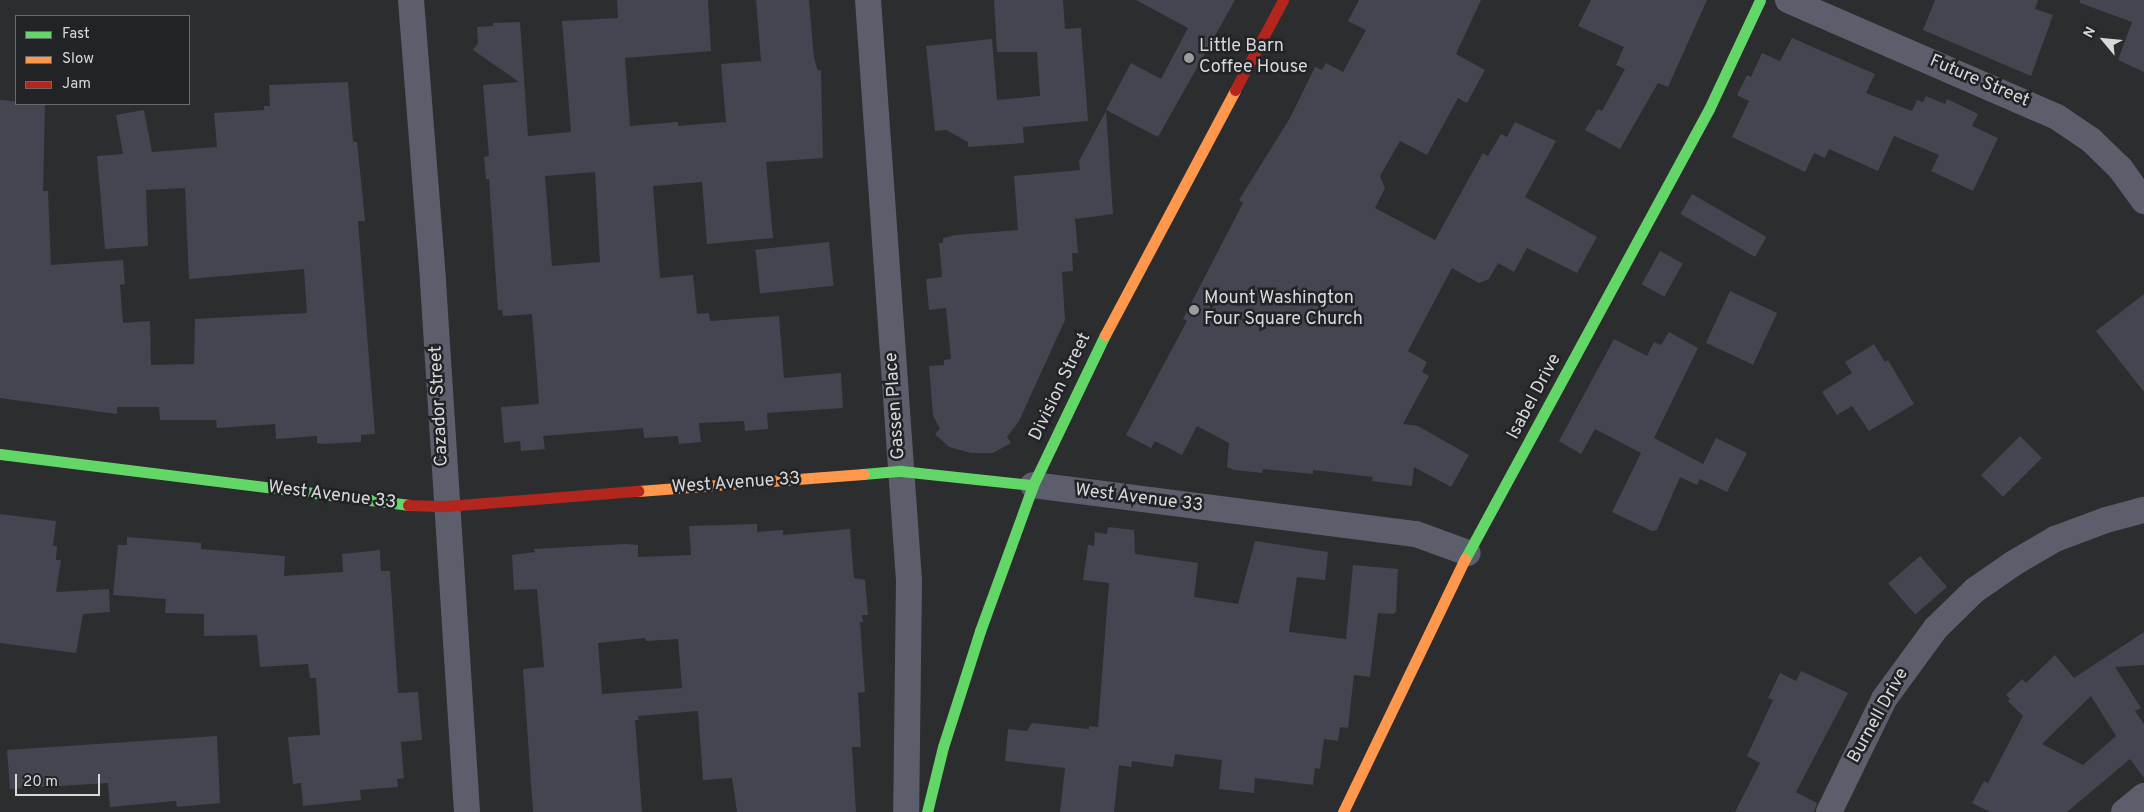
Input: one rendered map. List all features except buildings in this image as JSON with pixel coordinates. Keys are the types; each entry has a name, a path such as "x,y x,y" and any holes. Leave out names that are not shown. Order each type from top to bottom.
{"street":[{"name":"Cazador Street","path":"411,0 467,812"},
{"name":"Gassen Place","path":"868,0 908,580 906,812"},
{"name":"Division Street","path":"927,812 944,747 980,632 1033,485 1113,318 1283,0"},
{"name":"Isabel Drive","path":"1343,812 1468,553 1709,109 1760,0"},
{"name":"Future Street","path":"1788,0 2057,116 2091,140 2114,162 2144,202"},
{"name":"West Avenue 33","path":"0,454 402,504 446,506 901,471 1033,485 1416,534 1468,553"},
{"name":"Burnell Drive","path":"1829,812 1884,699 1910,659 1949,615 1998,574 2055,540 2106,520 2144,510"},
{"path":"2124,812 2144,796"}],"traffic: fast":[{"path":"1465,559 1709,109 1760,0"},
{"path":"927,812 943,747 980,631 1033,485 1105,335"},
{"path":"0,454 408,505"},
{"path":"863,474 901,471 1033,485"}],"traffic: slow":[{"path":"1105,335 1235,90"},
{"path":"638,491 863,474"},
{"path":"1343,812 1465,559"}],"traffic: jam":[{"path":"1235,90 1283,0"},
{"path":"408,505 446,506 638,491"}],"place":[{"name":"Little Barn Coffee House","path":"1189,58"},
{"name":"Mount Washington Four Square Church","path":"1194,310"}]}
